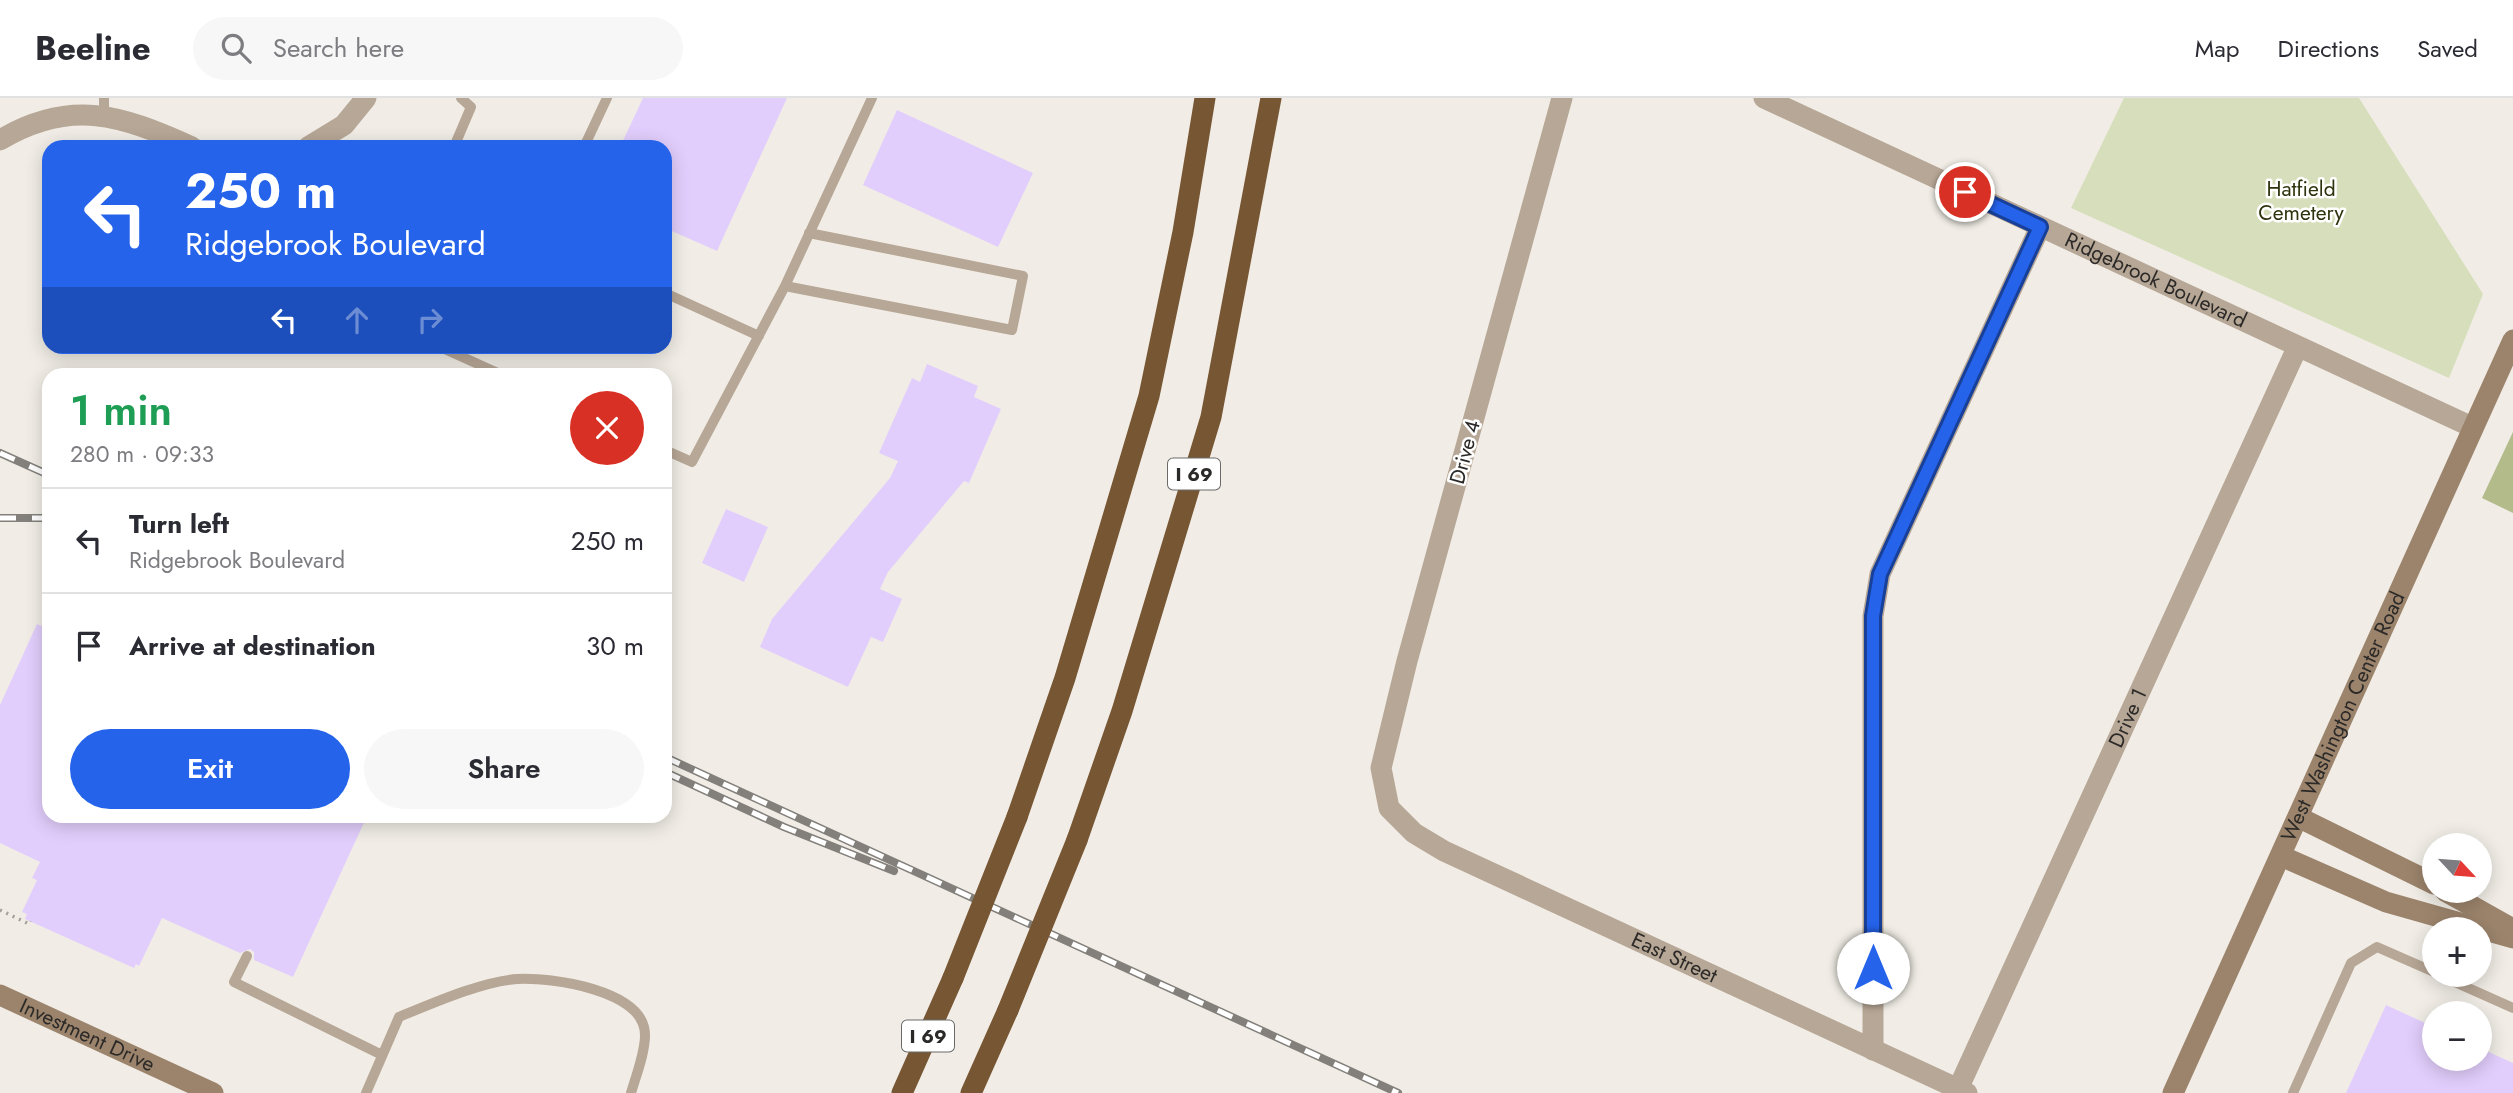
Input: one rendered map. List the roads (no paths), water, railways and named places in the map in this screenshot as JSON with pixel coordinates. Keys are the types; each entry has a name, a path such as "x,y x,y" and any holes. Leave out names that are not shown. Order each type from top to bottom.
{"highway":[{"name":"I 69","path":"902,1093 953,978 1017,817 1065,678 1149,396 1183,232 1205,98"},
{"name":"I 69","path":"971,1093 1009,1010 1077,840 1122,711 1211,417 1271,98"}],"main road":[{"name":"West Washington Center Road","path":"2174,1093 2513,340"},
{"path":"2298,817 2422,878"},
{"path":"2281,856 2386,902 2513,938"},
{"path":"2466,903 2513,929"},
{"name":"Investment Drive","path":"0,995 213,1093"}],"street":[{"path":"319,140 344,125 366,98"},
{"name":"Drive 4","path":"1389,808 1381,768 1404,674 1562,98"},
{"name":"Ridgebrook Boulevard","path":"1764,98 2297,348 2472,427"},
{"path":"0,140 47,114 104,104 178,140"},
{"path":"1873,1050 1873,616 1880,574 2040,227"},
{"name":"Drive 1","path":"1962,1091 2297,348"},
{"name":"East Street","path":"1389,808 1414,833 1444,851 1962,1091"}],"lane":[{"path":"456,140 471,107 461,98"},
{"path":"587,140 607,98"},
{"path":"672,453 692,462 785,286 872,98"},
{"path":"785,286 1012,330 1023,276 809,233"},
{"path":"672,296 759,336"},
{"path":"456,354 487,368"},
{"path":"2293,1093 2351,963 2377,947 2422,967"},
{"path":"247,956 234,982 382,1055"},
{"path":"366,1093 399,1017 444,998 516,979 570,985 607,993 634,1008 645,1033 631,1093"},
{"path":"2466,987 2513,1008"}],"railway":[{"path":"0,453 42,472"},
{"path":"0,518 42,518"},
{"path":"672,760 1398,1093"},
{"path":"672,775 784,827 894,871"}],"park label":[{"name":"Hatfield Cemetery","path":"2301,201"}]}
